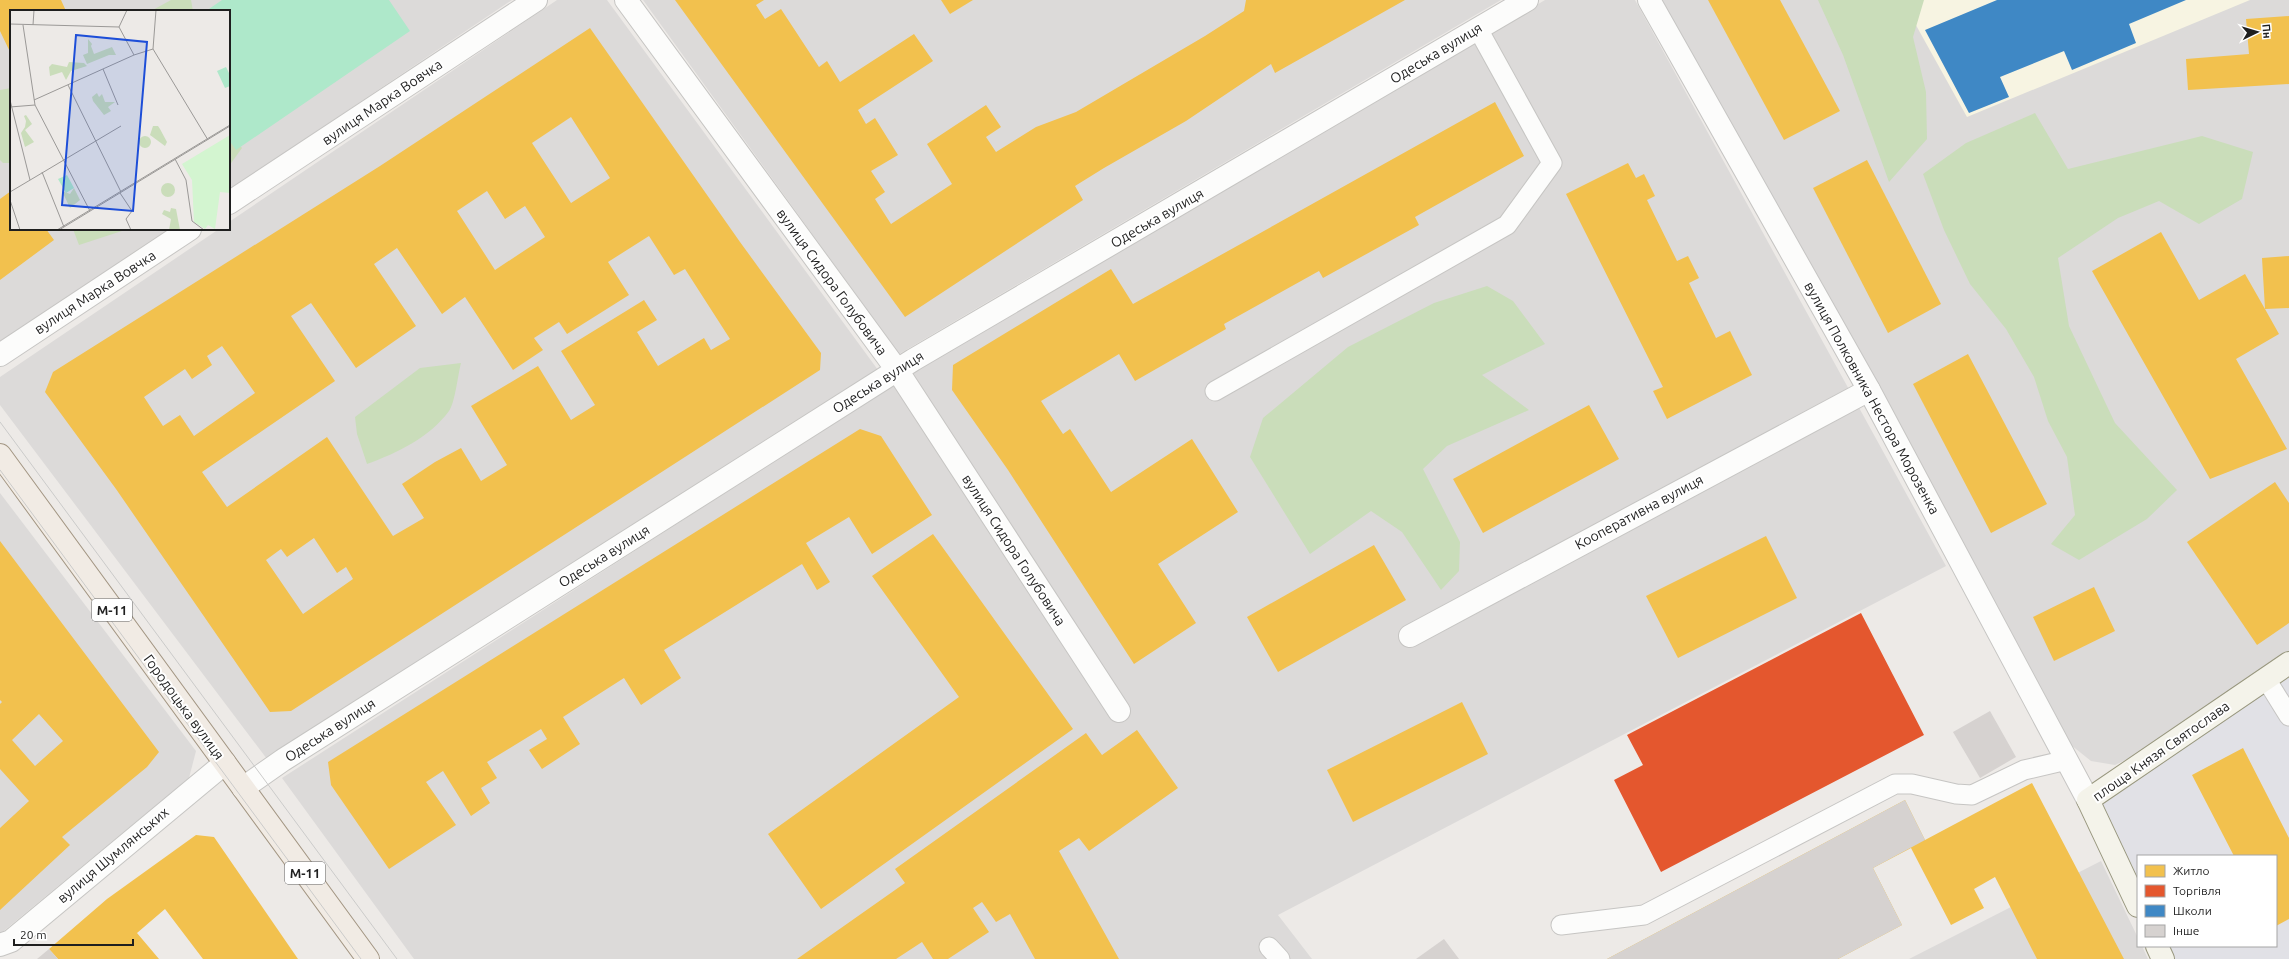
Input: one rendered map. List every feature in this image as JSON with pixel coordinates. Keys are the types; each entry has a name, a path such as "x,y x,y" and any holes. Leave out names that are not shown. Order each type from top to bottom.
{"main road":[{"name":"Городоцька вулиця","path":"0,455 368,959"}],"street":[{"name":"вулиця Марка Вовчка","path":"230,202 536,0"},
{"name":"вулиця Сидора Голубовича","path":"626,0 897,370 1119,711"},
{"name":"Одеська вулиця","path":"243,788 283,760 897,370 1527,0"},
{"name":"вулиця Полковника Нестора Морозенка","path":"1649,0 1869,390 2088,800"},
{"name":"вулиця Марка Вовчка","path":"0,355 188,230"},
{"name":"Кооперативна вулиця","path":"1410,636 1869,390"},
{"name":"площа Князя Святослава","path":"2137,904 2088,800 2289,663"},
{"name":"вулиця Шумлянських","path":"0,945 11,941 225,763"},
{"path":"2157,947 2163,959"}],"lane":[{"path":"1215,392 1507,225 1552,163 1478,29"},
{"path":"2266,679 2289,716"},
{"path":"1561,925 1644,915 1895,784 1912,784 1956,794 1972,795 2024,770 2067,760"}],"shaded area":[{"path":"0,0 512,0 230,189 230,10 10,10 10,230 169,230 0,343"},
{"path":"557,0 607,0 878,370 267,759 0,405 0,377 218,230 230,230 230,221"},
{"path":"643,0 1501,0 899,354"},
{"path":"1545,0 1635,0 1946,566 1278,915 1312,959 414,959 282,778 894,384"},
{"path":"1662,0 2289,0 2289,655 2148,749 2115,765 2091,761 2071,745"},
{"path":"1902,0 2250,0 1967,117"},
{"path":"0,493 196,751 189,778 0,934"},
{"path":"2289,663 2289,959 2163,959 2157,947 2277,947 2277,855 2137,855 2137,904 2088,800"},
{"path":"2101,861 2137,936 2137,947 2142,947 2148,959 1909,959"}],"green space":[{"path":"171,0 191,0 193,10 153,10"},
{"path":"222,0 389,0 410,31 236,150 230,141 230,10 207,10"},
{"path":"1818,0 1924,0 1913,37 1926,92 1927,139 1889,182 1843,55"},
{"path":"10,88 10,163 3,163 0,160 0,90"},
{"path":"2035,113 2068,169 2202,136 2253,152 2242,199 2199,224 2159,201 2118,218 2058,258 2069,326 2115,423 2177,490 2147,519 2079,560 2051,544 2075,515 2067,457 2048,421 2034,377 2006,329 1970,284 1944,230 1923,174 1966,143"},
{"path":"230,133 242,148 230,165"},
{"path":"73,230 125,230 79,245"},
{"path":"1487,286 1513,301 1545,344 1482,375 1529,410 1447,446 1423,469 1460,542 1459,571 1441,590 1402,532 1371,511 1310,554 1250,457 1263,418 1348,347 1434,303"},
{"path":"461,363 455,395 451,407 441,421 412,444 367,464 357,434 355,417 420,368"}],"building: Житло":[{"path":"0,0 61,0 66,10 10,10 10,52 0,31"},
{"path":"675,0 764,0 756,5 765,19 781,9 819,67 827,61 840,82 914,34 933,61 858,110 866,124 875,118 898,155 871,171 885,192 875,199 891,224 952,184 927,144 986,105 1001,127 986,137 996,152 1036,127 1076,112 1205,36 1244,11 1246,0 1405,0 1275,73 1271,64 1186,121 1075,186 1083,200 905,317"},
{"path":"941,0 973,0 950,14"},
{"path":"1708,0 1780,0 1840,111 1784,140"},
{"path":"2289,16 2289,84 2188,90 2186,59 2249,54 2246,19"},
{"path":"590,28 740,242 821,353 820,370 291,711 270,712 116,489 45,392 53,372 380,166","holes":["571,117 610,178 571,203 532,143","487,191 505,219 525,206 545,237 495,270 457,211","649,236 674,275 685,269 730,339 711,350 704,338 658,366 637,332 657,320 644,300 561,351 595,405 571,420 538,366 471,406 507,465 481,481 461,448 435,462 402,484 424,518 393,536 327,437 227,507 202,472 335,381 291,316 311,303 356,368 416,326 374,264 397,248 442,314 465,297 513,370 543,350 534,338 559,322 567,334 629,295 608,262","222,346 255,393 194,436 180,415 163,426 144,397 185,369 192,379 212,365 207,356","314,538 337,573 346,567 353,579 303,614 266,560 281,549 287,557"]},
{"path":"1495,102 1524,156 1415,217 1419,225 1323,278 1319,271 1224,324 1226,329 1135,381 1119,354 1041,401 1063,434 1070,429 1111,492 1192,439 1238,512 1158,564 1196,623 1134,664 1008,470 952,390 953,365 1111,269 1133,304"},
{"path":"1867,160 1941,304 1888,333 1813,188"},
{"path":"1628,163 1636,178 1644,174 1655,196 1647,200 1677,261 1688,256 1699,278 1689,283 1716,338 1730,331 1752,375 1667,419 1653,391 1663,387 1566,194"},
{"path":"10,192 10,230 47,230 54,240 0,280 0,199"},
{"path":"2161,232 2199,300 2245,274 2279,334 2236,359 2287,449 2210,479 2092,271"},
{"path":"2289,256 2289,308 2265,309 2262,258"},
{"path":"1968,354 2047,504 1991,533 1913,384"},
{"path":"1589,405 1619,459 1483,533 1453,479"},
{"path":"860,429 881,436 932,515 872,554 849,517 806,543 830,582 817,590 802,564 664,650 681,678 641,705 624,678 563,717 580,744 542,769 529,750 547,739 541,729 487,762 497,778 481,788 490,803 471,816 443,771 426,782 456,825 389,869 331,785 328,762"},
{"path":"2275,482 2289,503 2289,623 2257,645 2187,542"},
{"path":"933,534 1073,729 821,909 768,834 959,697 872,576"},
{"path":"1766,536 1797,598 1678,658 1646,596"},
{"path":"0,541 159,752 147,767 62,837 70,845 0,910 0,828 29,801 0,769 0,704 2,702 0,700","holes":["39,714 63,741 35,766 12,740"]},
{"path":"1374,545 1406,600 1278,672 1247,617"},
{"path":"2094,587 2115,631 2054,661 2033,617"},
{"path":"1462,702 1488,754 1353,822 1327,770"},
{"path":"1137,730 1178,788 1089,851 1079,838 1059,851 1119,959 1035,959 1010,914 996,922 982,902 973,908 989,932 948,959 933,959 922,942 896,959 797,959 905,883 895,869 1086,733 1102,755"},
{"path":"2243,748 2289,838 2289,919 2277,925 2277,855 2233,855 2192,775"},
{"path":"2032,783 2124,959 2037,959 1995,877 1974,889 1984,908 1951,925 1911,848 1873,868 1902,925 1838,959 1607,959 1905,800 1925,840"},
{"path":"196,835 214,837 298,959 203,959 165,909 137,933 159,959 58,959 49,949 107,899"}],"building: Торгівля":[{"path":"1861,613 1924,735 1661,872 1614,780 1643,765 1627,735"}],"building: Школи":[{"path":"1997,0 2186,0 2129,24 2136,43 2072,70 2064,51 2000,77 2009,97 1969,113 1925,30"}],"building: Інше":[{"path":"1990,711 2016,757 1980,778 1953,732"},
{"path":"1905,800 1925,840 1873,868 1902,925 1838,959 1607,959"},
{"path":"1444,939 1459,959 1416,959"},
{"path":"49,949 58,959 37,959"}],"tram line":[{"path":"0,422 397,959"},
{"path":"0,470 361,959"}]}
